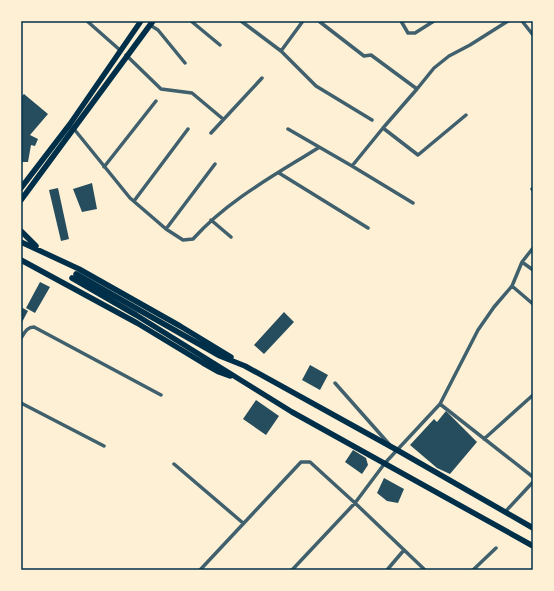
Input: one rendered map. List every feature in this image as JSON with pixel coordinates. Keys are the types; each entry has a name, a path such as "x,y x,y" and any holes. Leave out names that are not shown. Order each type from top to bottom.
{"main road":[{"path":"21,188 70,124 121,51 139,21"},
{"path":"21,200 74,129 126,55 151,23"},
{"path":"21,231 39,249"},
{"path":"21,242 39,249 102,282 198,337 244,366 391,446 533,528"},
{"path":"21,260 138,323 219,372 242,380"},
{"path":"244,366 220,356 74,276 292,412 533,546"}],"street":[{"path":"87,21 121,51"},
{"path":"191,21 220,45"},
{"path":"241,21 281,51 316,86 372,120"},
{"path":"281,51 303,21"},
{"path":"401,21 408,32 412,33 415,33 434,21"},
{"path":"352,166 418,89 434,68 449,56 470,45 508,21"},
{"path":"522,21 533,35"},
{"path":"320,22 364,56 371,55 418,89"},
{"path":"151,23 185,63"},
{"path":"126,55 161,89 165,91 192,93 223,120"},
{"path":"210,133 262,78"},
{"path":"104,168 156,101"},
{"path":"383,128 418,155 466,115"},
{"path":"74,129 104,168 130,198 166,229 183,240 193,239 211,220 228,206 318,148"},
{"path":"134,201 188,129"},
{"path":"288,129 413,203"},
{"path":"166,229 215,164"},
{"path":"279,173 368,228"},
{"path":"211,220 231,237"},
{"path":"292,570 355,503 385,463 440,404 478,330 494,307 512,286 522,262 533,248"},
{"path":"522,262 533,270"},
{"path":"512,286 533,304"},
{"path":"21,338 27,329 34,327 161,395"},
{"path":"335,383 391,446"},
{"path":"484,438 533,395"},
{"path":"21,403 104,446"},
{"path":"440,404 533,477"},
{"path":"200,570 301,462 310,462 424,570"},
{"path":"174,464 243,523"},
{"path":"505,512 533,482"},
{"path":"474,570 496,548"},
{"path":"387,570 404,550"}],"building":[{"path":"24,94 48,114 30,135 38,139 35,146 31,145 28,162 21,162 21,97"},
{"path":"92,183 97,209 82,212 73,189"},
{"path":"58,188 69,239 61,241 49,190"},
{"path":"40,282 50,287 35,313 26,308"},
{"path":"21,307 28,311 21,324"},
{"path":"284,312 294,322 264,354 254,345"},
{"path":"310,365 328,375 320,390 302,380"},
{"path":"256,400 279,416 266,435 243,419"},
{"path":"446,411 477,442 450,474 437,468 410,445 434,419 437,422"},
{"path":"353,450 366,458 368,465 362,474 345,462"},
{"path":"384,478 404,489 398,503 387,501 377,493"}]}
